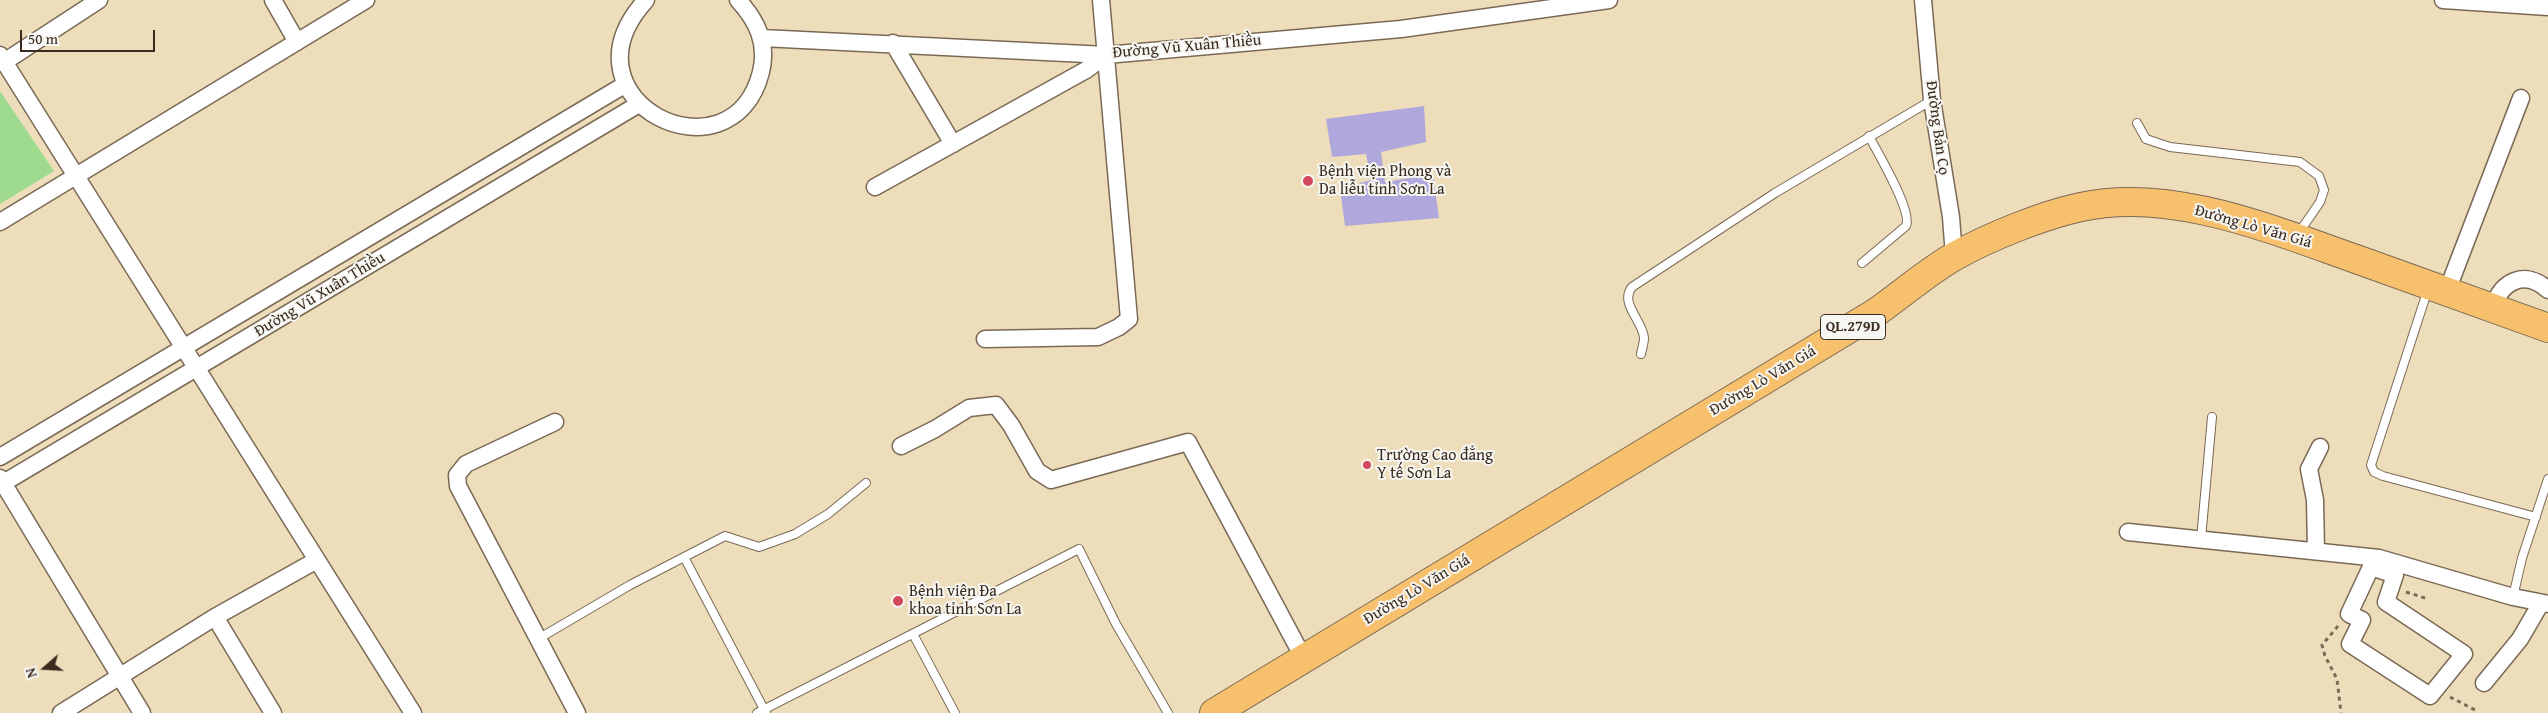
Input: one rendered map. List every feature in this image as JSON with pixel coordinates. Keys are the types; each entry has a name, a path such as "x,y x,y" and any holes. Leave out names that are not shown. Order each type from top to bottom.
{"highway":[{"name":"Đường Lò Văn Giá","path":"1214,713 1875,314 1954,256 2021,226 2082,206 2137,202 2189,208 2232,217 2548,328"}],"street":[{"path":"99,0 2,59 413,713"},
{"path":"272,0 297,42"},
{"path":"0,222 366,0"},
{"path":"646,0 632,16 622,38 620,61 626,84 639,104 658,119 680,126 704,127 726,119 745,104 758,84 764,61 762,38 752,16 738,0"},
{"path":"985,339 1098,337 1119,327 1129,319 1101,0"},
{"name":"Đường Vũ Xuân Thiều","path":"762,38 1106,55 1400,29 1609,0"},
{"name":"Đường Bản Cọ","path":"1923,0 1932,100 1951,217 1954,256"},
{"path":"2443,0 2548,7"},
{"path":"893,43 953,144"},
{"path":"875,187 1086,70 1106,55"},
{"name":"Đường Vũ Xuân Thiều","path":"0,457 626,84"},
{"path":"2438,288 2521,98"},
{"name":"Đường Vũ Xuân Thiều","path":"1,482 639,104"},
{"path":"2492,308 2497,294 2508,284 2521,279 2535,281 2548,290"},
{"path":"901,446 936,429 969,408 996,405 1011,425 1037,471 1051,480 1188,442 1304,658"},
{"path":"555,422 466,464 457,475 458,486 577,713"},
{"path":"2316,552 2315,500 2309,469 2320,447"},
{"path":"1,482 142,713"},
{"path":"2128,532 2379,558 2513,597 2544,604 2520,639 2484,683"},
{"path":"61,713 215,617 317,560"},
{"path":"2371,567 2395,574 2386,602 2464,654 2430,696 2350,644 2358,626 2362,620 2349,614 2371,567"},
{"path":"215,617 272,713"}],"lane":[{"path":"1641,354 1644,339 1627,298 1628,292 1632,287 1774,193 1932,100"},
{"path":"2137,122 2146,139 2170,148 2300,162 2319,176 2324,190 2320,202 2295,238"},
{"path":"1862,263 1906,226 1908,220 1902,202 1869,136"},
{"path":"2438,288 2371,466 2374,472 2383,476 2536,517"},
{"path":"2202,539 2212,418"},
{"path":"2513,597 2522,558 2548,479"},
{"path":"538,640 630,585 724,536 759,547 795,534 828,514 866,483"},
{"path":"684,557 762,712 1079,549 1116,624 1168,713"},
{"path":"913,634 955,713"}],"path":[{"path":"2341,713 2337,679 2325,656 2322,645 2341,621 2358,626"},
{"path":"2436,689 2475,710 2474,713"}],"green space":[{"path":"0,91 54,171 0,204"}],"building":[{"path":"1424,106 1426,142 1381,152 1385,182 1433,174 1439,218 1345,226 1340,189 1371,180 1366,154 1332,157 1326,119"}],"place":[{"name":"Bệnh viện Phong và Da liễu tỉnh Sơn La","path":"1308,181"},
{"name":"Trường Cao đẳng Y tế Sơn La","path":"1367,465"},
{"name":"Bệnh viện Đa khoa tỉnh Sơn La","path":"898,601"}]}
